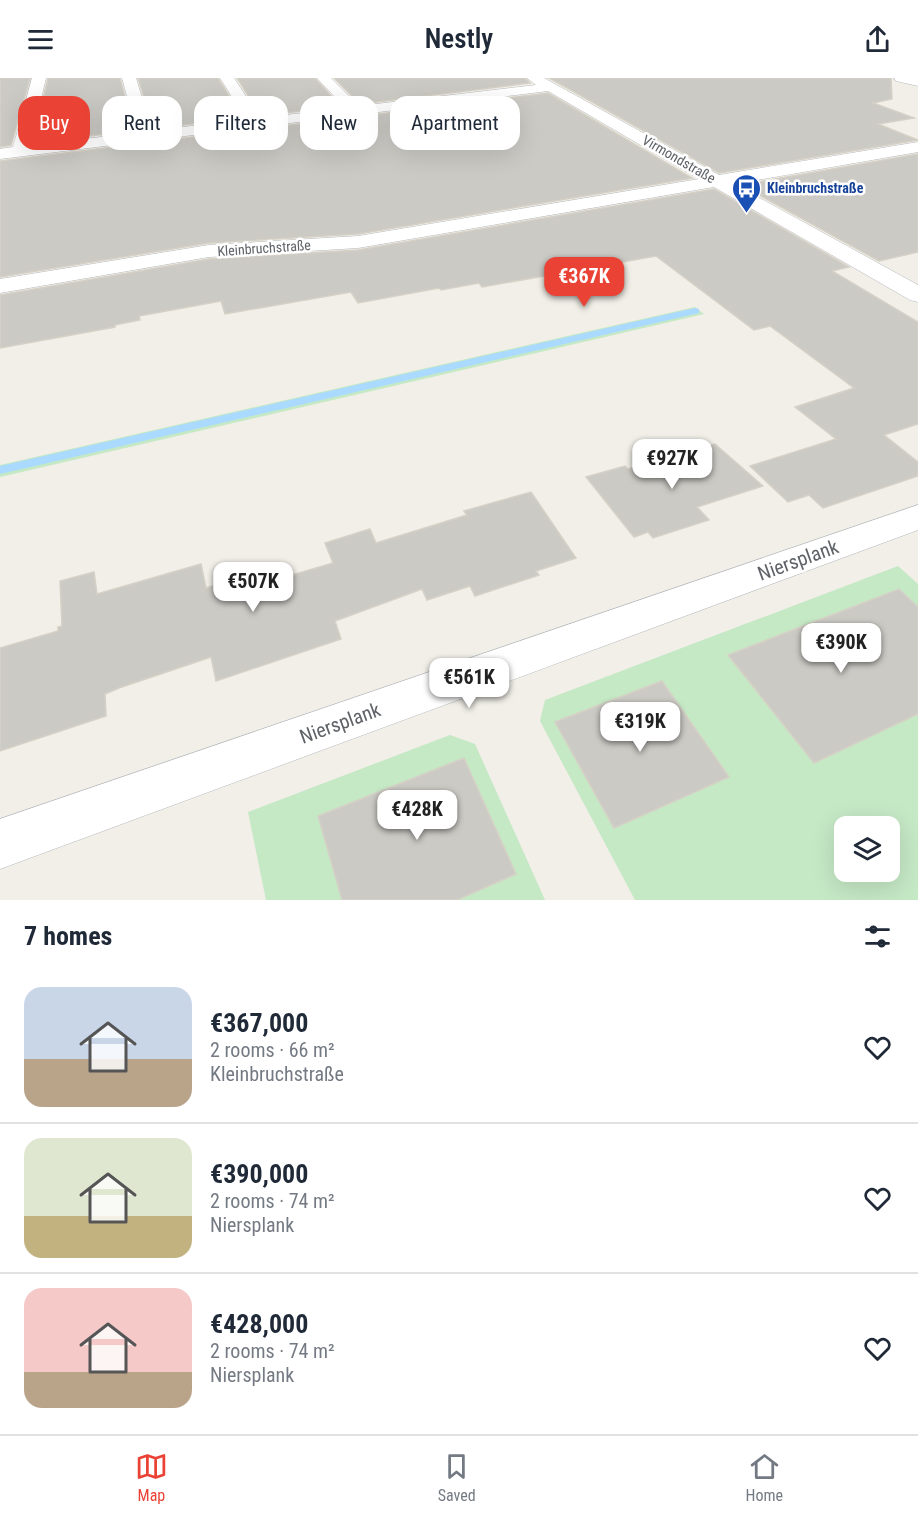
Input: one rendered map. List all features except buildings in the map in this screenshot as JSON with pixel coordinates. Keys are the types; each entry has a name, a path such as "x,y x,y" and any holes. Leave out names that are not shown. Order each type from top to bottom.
{"street":[{"path":"20,151 39,78"},
{"path":"129,78 134,96"},
{"path":"227,78 239,96"},
{"path":"324,78 341,96"},
{"name":"Virmondstraße","path":"534,78 918,295"},
{"path":"900,78 918,82"},
{"path":"475,96 551,87"},
{"path":"436,89 446,96"},
{"path":"0,154 102,141"},
{"name":"Kleinbruchstraße","path":"0,286 210,251 358,242 918,147"},
{"name":"Niersplank","path":"0,844 918,518"}],"green space":[{"path":"695,307 704,314 0,477 0,465"},
{"path":"898,566 918,584 918,900 635,900 540,721 545,700"},
{"path":"450,735 475,744 545,900 266,900 248,812"}],"waterway":[{"path":"0,470 695,311"}],"place":[{"name":"Kleinbruchstraße","path":"746,214"}]}
